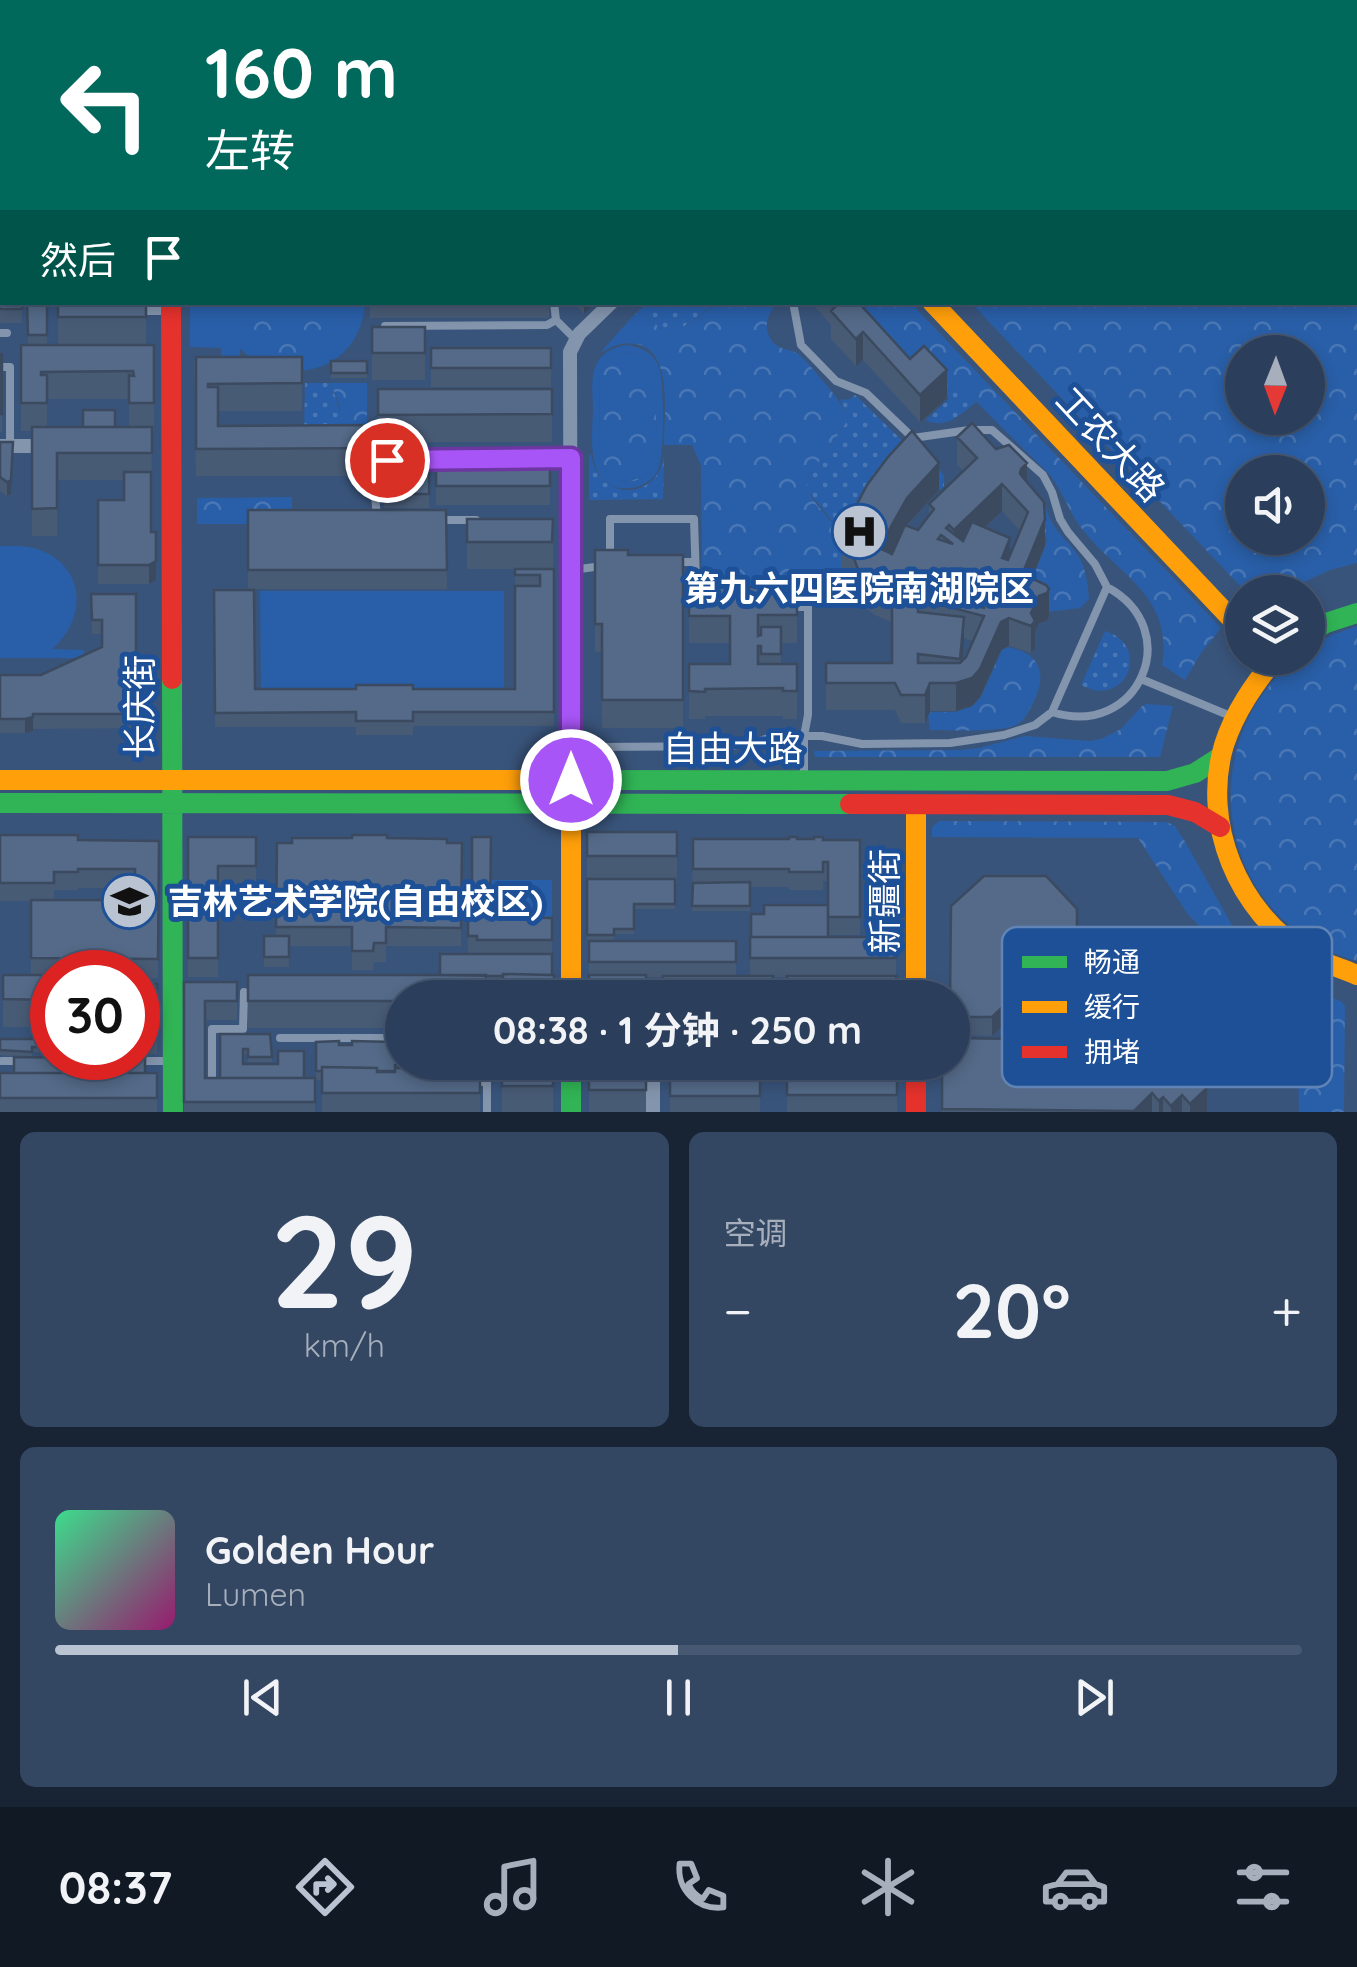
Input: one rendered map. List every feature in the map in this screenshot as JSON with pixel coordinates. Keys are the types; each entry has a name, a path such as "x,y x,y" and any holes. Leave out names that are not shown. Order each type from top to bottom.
{"main road":[{"name":"工农大路","path":"935,305 1225,612"},
{"name":"工农大路","path":"954,305 1225,590"},
{"name":"长庆街","path":"171,307 162,364 162,446 172,780 173,1112"},
{"path":"1325,624 1357,612"},
{"path":"1260,675 1233,717 1220,757 1216,793 1230,863 1238,882 1272,927"},
{"name":"自由大路","path":"0,780 1167,781 1196,774 1220,757"},
{"name":"自由大路","path":"0,803 1168,805 1190,808 1220,828"},
{"path":"571,804 576,980"},
{"name":"新疆街","path":"910,980 916,804"},
{"path":"1332,966 1356,976"},
{"path":"571,1080 571,1112"},
{"path":"916,1080 916,1112"}],"street":[{"path":"571,780 570,352 575,339 609,305"},
{"path":"5,446 64,446"},
{"path":"653,1080 653,1112"}],"lane":[{"path":"554,305 556,320 575,339"},
{"path":"794,305 801,345 836,381 866,393 913,438 992,430 1043,475 1068,532 1095,564 1107,587 1127,600 1141,619 1148,654 1141,679 1128,696 1098,714 1075,717 1052,712"},
{"path":"122,311 171,307"},
{"path":"385,326 547,326 556,320"},
{"path":"0,368 10,368 5,446"},
{"path":"552,407 571,407"},
{"path":"382,520 375,512 374,484 387,460 571,458"},
{"path":"571,570 598,568 610,562 610,519 694,519 696,582 709,602"},
{"path":"438,520 495,520"},
{"path":"552,520 571,520"},
{"path":"661,562 694,562"},
{"path":"600,747 730,746 775,736 822,736 862,744 950,743 1004,735 1034,725 1052,712 1107,587"},
{"path":"773,606 808,607 804,781"},
{"path":"1141,679 1233,717"},
{"path":"212,1088 212,1030 244,1029 245,992"},
{"path":"280,1038 385,1038"},
{"path":"2,1061 30,1061"},
{"path":"160,1061 173,1061"},
{"path":"470,1082 487,1082 487,1112"}],"green space":[{"path":"190,305 365,305 350,345 336,359 319,367 279,369 240,349 239,369 221,369 221,348 190,347","holes":["241,315 346,315 324,345 293,355 263,345 250,333"]},
{"path":"646,305 715,305 670,336 642,313 635,314"},
{"path":"716,305 770,305 773,308 767,326 773,342 802,357 848,414 806,480 811,496 840,536 819,580 810,588 773,598 718,595 708,587 702,576 701,465 692,445 664,445 665,397 659,364 651,351 639,344 618,345 600,353 635,314 642,313 670,336"},
{"path":"838,305 913,305 1221,628 1185,680 1162,665 1160,621 1151,604 1082,529 1050,475 935,361 910,383"},
{"path":"973,305 1357,305 1357,563 1319,575 1230,575"},
{"path":"241,315 346,315 324,345 293,355 262,346"},
{"path":"627,345 653,357 662,386 660,464 649,481 631,488 606,482 598,473 592,449 594,370 605,353","holes":["620,353 639,355 648,362 654,382 653,461 643,477 628,482 606,470 599,454 600,373 608,360"]},
{"path":"620,353 636,354 649,362 656,398 653,461 643,477 628,482 606,470 599,454 600,372 608,360"},
{"path":"935,360 976,402 953,419 940,423 926,420 949,399 924,370"},
{"path":"305,383 330,383 339,413 334,423 304,434"},
{"path":"330,383 367,383 367,452 325,429 340,414"},
{"path":"855,395 912,450 917,447 944,475 944,486 940,490 913,458 848,550 840,573 829,583 817,583 830,561 834,523 807,490 806,480 847,421 848,414 840,400"},
{"path":"591,454 604,481 628,490 651,481 664,455 663,499 589,500"},
{"path":"292,497 292,524 197,524 197,498"},
{"path":"1036,504 1046,507 1055,528 1081,562 1089,599 1080,608 1047,612 1026,595 1047,541"},
{"path":"0,546 35,548 66,569 73,582 76,610 63,637 52,649 84,650 84,658 0,658"},
{"path":"260,591 504,591 504,688 261,689"},
{"path":"1357,626 1357,961 1332,950 1332,927 1294,927 1274,910 1248,872 1234,829 1231,783 1240,738 1262,695 1280,675 1325,675 1325,639"},
{"path":"1105,631 1120,639 1128,649 1130,661 1121,683 1097,690 1081,685"},
{"path":"1007,647 1028,655 1039,667 1040,685 1023,720 1000,729 930,730 931,712 956,712 972,706 981,697 1002,650"},
{"path":"1147,704 1173,706 1160,757 815,757 814,751 960,750 1025,736 1090,741 1121,729"},
{"path":"939,821 1167,822 1175,826 1187,845 1233,927 1200,927 1138,838 932,837 932,827"},
{"path":"491,880 552,880 552,936 491,935"},
{"path":"1332,998 1345,1006 1344,1112 1299,1112 1299,1087 1332,1087"}],"building":[{"path":"0,305 22,305 22,309 0,309"},
{"path":"27,305 47,305 47,335 28,335"},
{"path":"58,305 146,305 146,317 58,317"},
{"path":"837,305 861,305 910,359 924,346 947,370 920,395 863,332 856,339 831,311"},
{"path":"372,327 425,327 425,353 372,353"},
{"path":"21,345 154,345 154,403 129,403 129,375 134,376 133,371 41,372 47,375 47,403 21,403"},
{"path":"431,348 551,348 551,368 431,368"},
{"path":"2,354 2,414 0,414"},
{"path":"196,357 302,357 302,383 208,384 218,387 218,426 369,425 369,448 196,449"},
{"path":"331,361 367,361 367,373 331,373"},
{"path":"378,389 552,389 552,414 378,415"},
{"path":"83,410 115,410 115,427 83,427"},
{"path":"972,423 996,449 1009,445 1027,463 1020,474 1044,502 1045,519 1024,570 1049,589 1039,596 1031,613 1035,621 1031,626 1009,618 1001,622 972,678 956,683 930,683 925,695 901,695 895,683 826,683 826,663 892,663 892,595 867,582 854,558 857,551 841,545 867,485 912,431 939,463 907,498 879,548 892,554 905,525 918,530 934,509 929,504 977,458 957,437","holes":["1002,484 1028,512 1008,560 1002,558 1010,538 972,522 963,541 946,528 949,525 954,530","910,575 938,587 939,584 982,602 980,605 985,608 918,591 918,584 908,580","918,599 984,616 960,663 918,663 918,654 960,659 964,617 918,612"]},
{"path":"32,427 152,427 152,453 57,453 57,508 32,509"},
{"path":"0,442 13,442 11,480 7,482 0,477"},
{"path":"436,462 550,462 550,486 436,486"},
{"path":"384,468 429,468 429,494 384,494"},
{"path":"124,472 151,472 151,532 156,532 156,561 149,565 98,565 98,500 124,500"},
{"path":"248,510 446,510 447,570 248,570"},
{"path":"467,519 553,519 552,542 467,542"},
{"path":"595,550 628,550 628,555 683,555 683,700 602,700 602,624 595,624"},
{"path":"515,569 554,569 554,712 413,712 413,721 356,721 356,712 215,713 214,590 254,590 255,689 413,685 413,689 515,689 515,586 540,586 540,575 515,575"},
{"path":"689,587 797,587 797,615 758,615 758,636 761,627 781,627 781,654 761,654 758,646 758,664 797,664 797,691 689,691 689,664 730,664 730,616 689,616"},
{"path":"91,594 136,594 136,714 33,714 25,719 0,719 0,675 41,675 102,647 102,620 92,620"},
{"path":"587,832 677,832 677,856 587,856"},
{"path":"0,835 159,841 158,950 31,950 31,900 135,900 135,869 78,869 54,872 54,883 0,883"},
{"path":"352,835 462,843 461,928 386,927 386,943 374,943 373,951 352,951 352,927 276,927 277,843 292,843 292,838"},
{"path":"188,837 256,837 256,866 218,866 218,958 188,958"},
{"path":"472,837 491,837 490,917 552,918 552,940 477,940 477,936 468,936 468,917 472,917"},
{"path":"693,839 860,840 860,917 828,917 828,862 823,862 823,872 693,869"},
{"path":"876,862 901,863 899,915 875,914"},
{"path":"984,876 1046,876 1077,909 1077,927 1002,927 1002,1008 992,1017 970,1017 970,980 950,980 951,906"},
{"path":"587,879 675,879 675,904 634,904 634,929 614,929 614,935 587,935"},
{"path":"750,882 750,906 692,906 693,883"},
{"path":"764,905 828,905 828,937 751,937 751,914 764,914"},
{"path":"264,936 289,936 289,957 264,957"},
{"path":"750,937 896,937 896,958 750,958"},
{"path":"589,941 736,941 736,962 589,962"},
{"path":"440,954 552,954 552,975 440,975"},
{"path":"503,974 554,975 554,980 503,980"},
{"path":"3,975 30,975 30,1000 3,999"},
{"path":"248,975 486,975 486,980 385,980 385,1001 248,1001"},
{"path":"589,975 646,975 646,980 589,980"},
{"path":"663,976 773,976 773,980 663,980"},
{"path":"787,976 896,976 896,980 787,980"},
{"path":"184,982 237,982 237,1001 205,1001 205,1078 315,1078 315,1102 184,1102"},
{"path":"220,1034 270,1034 272,1057 248,1057 248,1049 243,1049 243,1064 278,1064 278,1051 304,1051 304,1078 220,1078"},
{"path":"970,1038 1002,1039 1002,1087 1207,1088 1190,1104 1182,1095 1171,1106 1152,1093 1134,1111 942,1109 942,1080 970,1080"},
{"path":"0,1039 30,1039 30,1052 0,1050"},
{"path":"352,1041 385,1042 385,1071 322,1067 322,1071 316,1071 316,1042 352,1045"},
{"path":"14,1057 30,1057 30,1073 14,1073"},
{"path":"322,1067 377,1068 377,1072 385,1072 385,1080 480,1080 480,1093 322,1093"},
{"path":"0,1073 30,1073 30,1080 157,1080 157,1098 0,1098"},
{"path":"502,1080 553,1080 553,1086 502,1086"},
{"path":"589,1080 646,1080 646,1090 589,1090"},
{"path":"670,1080 760,1080 760,1096 670,1096"},
{"path":"787,1080 897,1080 897,1095 787,1095"}],"traffic: fast":[{"path":"1325,624 1357,613"},
{"path":"172,679 173,1112"},
{"path":"569,780 1167,781 1195,773 1220,757"},
{"path":"0,803 850,804"},
{"path":"571,1080 571,1112"}],"traffic: slow":[{"path":"935,305 1225,612"},
{"path":"1263,675 1246,699 1224,745 1218,805 1231,863 1244,890 1274,927"},
{"path":"0,780 569,780"},
{"path":"571,804 571,980"},
{"path":"916,805 916,980"},
{"path":"1332,966 1357,975"}],"traffic: jam":[{"path":"171,305 172,679"},
{"path":"850,804 1168,805 1195,812 1220,827"},
{"path":"916,1080 916,1112"}],"place":[{"name":"第九六四医院南湖院区","path":"859,532"},
{"name":"吉林艺术学院(自由校区)","path":"129,901"}],"route":[{"path":"387,460 571,458 571,780"}]}
